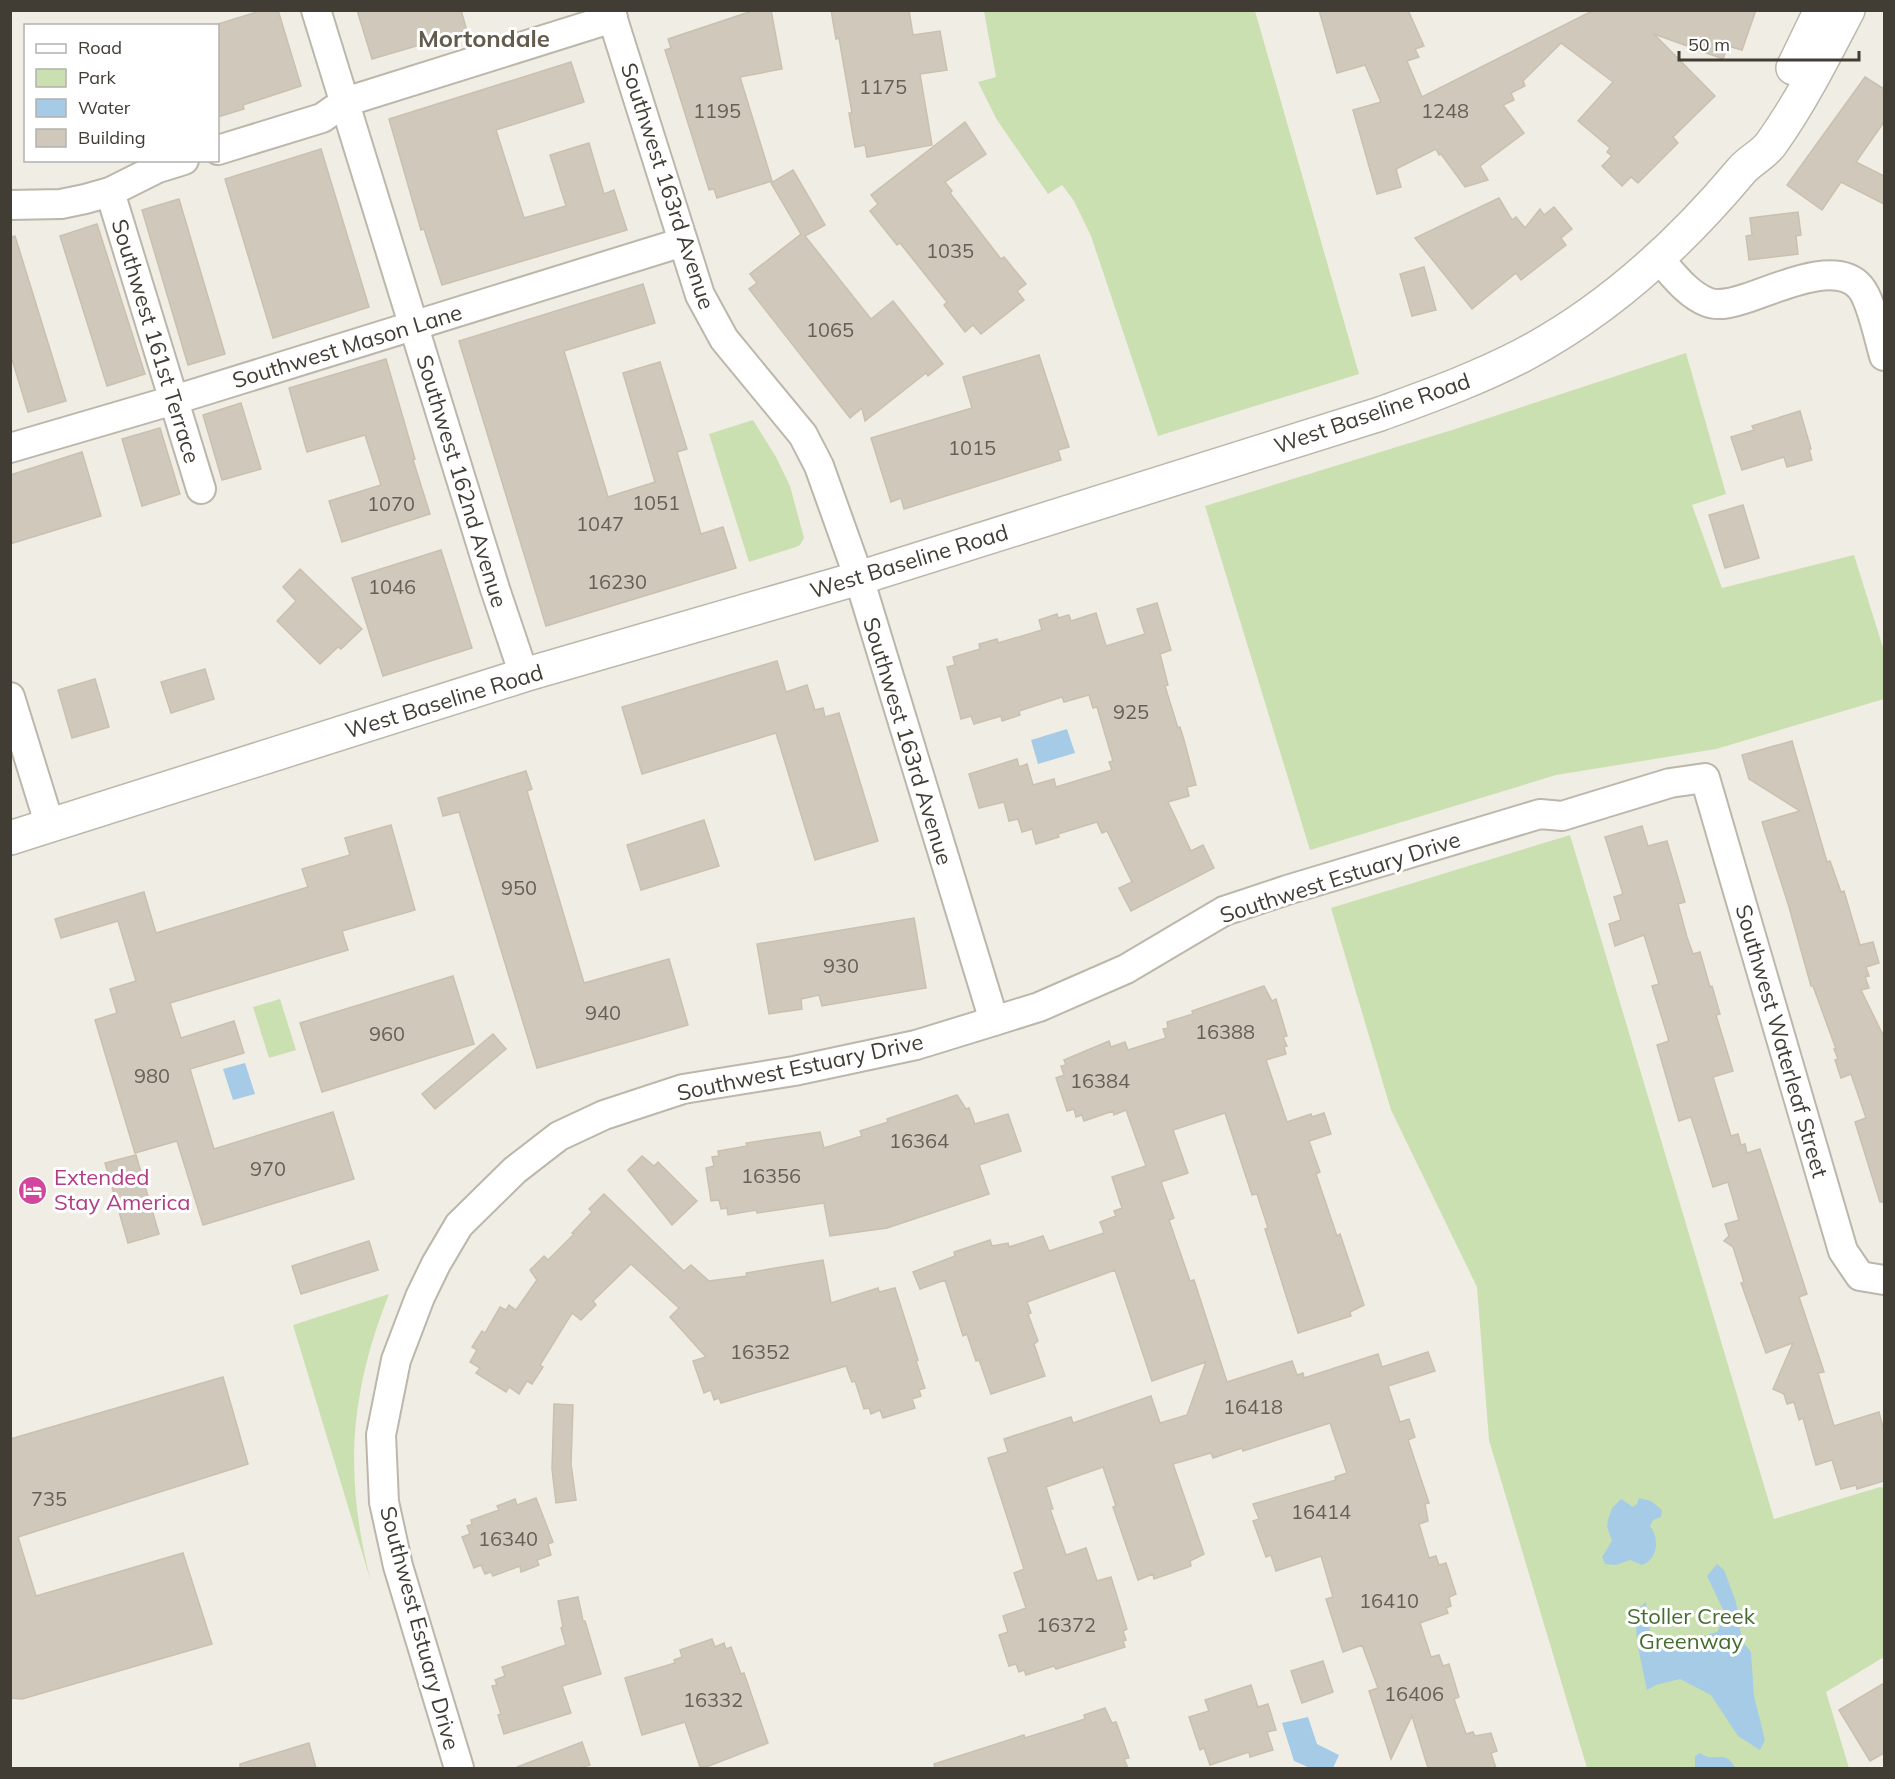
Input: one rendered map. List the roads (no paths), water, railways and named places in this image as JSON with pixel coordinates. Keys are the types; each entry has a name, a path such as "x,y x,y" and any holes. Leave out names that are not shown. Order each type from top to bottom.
{"street":[{"name":"Southwest 162nd Avenue","path":"316,10 495,589 524,675"},
{"name":"West Baseline Road","path":"1744,167 1753,129 1789,77 1821,10"},
{"name":"West Baseline Road","path":"10,838 524,675 859,578 1380,414 1458,386 1525,354 1566,330 1632,282 1659,259 1715,202 1744,167 1769,147 1806,91 1848,10"},
{"path":"219,150 322,118 345,102 612,14"},
{"name":"Southwest 163rd Avenue","path":"612,14 700,295 724,339 802,435 814,455 832,501 859,578 994,1022"},
{"path":"10,205 61,204 110,192 158,168 178,162"},
{"name":"Southwest 161st Terrace","path":"110,192 201,489"},
{"name":"Southwest Mason Lane","path":"10,448 174,400 683,242"},
{"path":"1659,259 1697,297 1709,303 1718,304 1742,300 1820,275 1842,276 1852,280 1867,298 1884,356"},
{"path":"10,698 50,826"},
{"name":"Southwest Estuary Drive","path":"459,1768 398,1566 384,1502 381,1435 396,1360 420,1297 459,1225 515,1170 559,1136 604,1115 683,1089 794,1071 916,1045 1039,1007 1126,969 1224,911 1287,890 1540,814 1562,816 1670,783 1705,778"},
{"name":"Southwest Waterleaf Street","path":"1705,778 1843,1251 1860,1276 1884,1280"}],"water":[{"path":"1067,729 1075,753 1038,764 1031,740"},
{"path":"245,1063 255,1094 233,1100 223,1069"},
{"path":"1639,1498 1651,1501 1662,1510 1661,1517 1653,1520 1650,1526 1656,1542 1654,1554 1642,1565 1630,1560 1616,1565 1605,1564 1602,1557 1612,1541 1607,1527 1612,1508 1621,1499 1633,1507"},
{"path":"1717,1564 1724,1570 1736,1602 1742,1641 1751,1652 1754,1696 1765,1740 1760,1750 1738,1736 1711,1695 1680,1679 1656,1685 1647,1690 1637,1642 1635,1611 1646,1602 1649,1628 1655,1638 1667,1647 1717,1632 1726,1616 1707,1576"},
{"path":"1308,1717 1317,1744 1339,1755 1333,1768 1310,1768 1294,1761 1282,1723"},
{"path":"1700,1753 1710,1757 1724,1757 1735,1768 1695,1768 1695,1756"}],"place":[{"name":"Extended Stay America","path":"33,1190"}],"district":[{"name":"Mortondale","path":"484,39"}],"park label":[{"name":"Stoller Creek Greenway","path":"1691,1628"}]}
